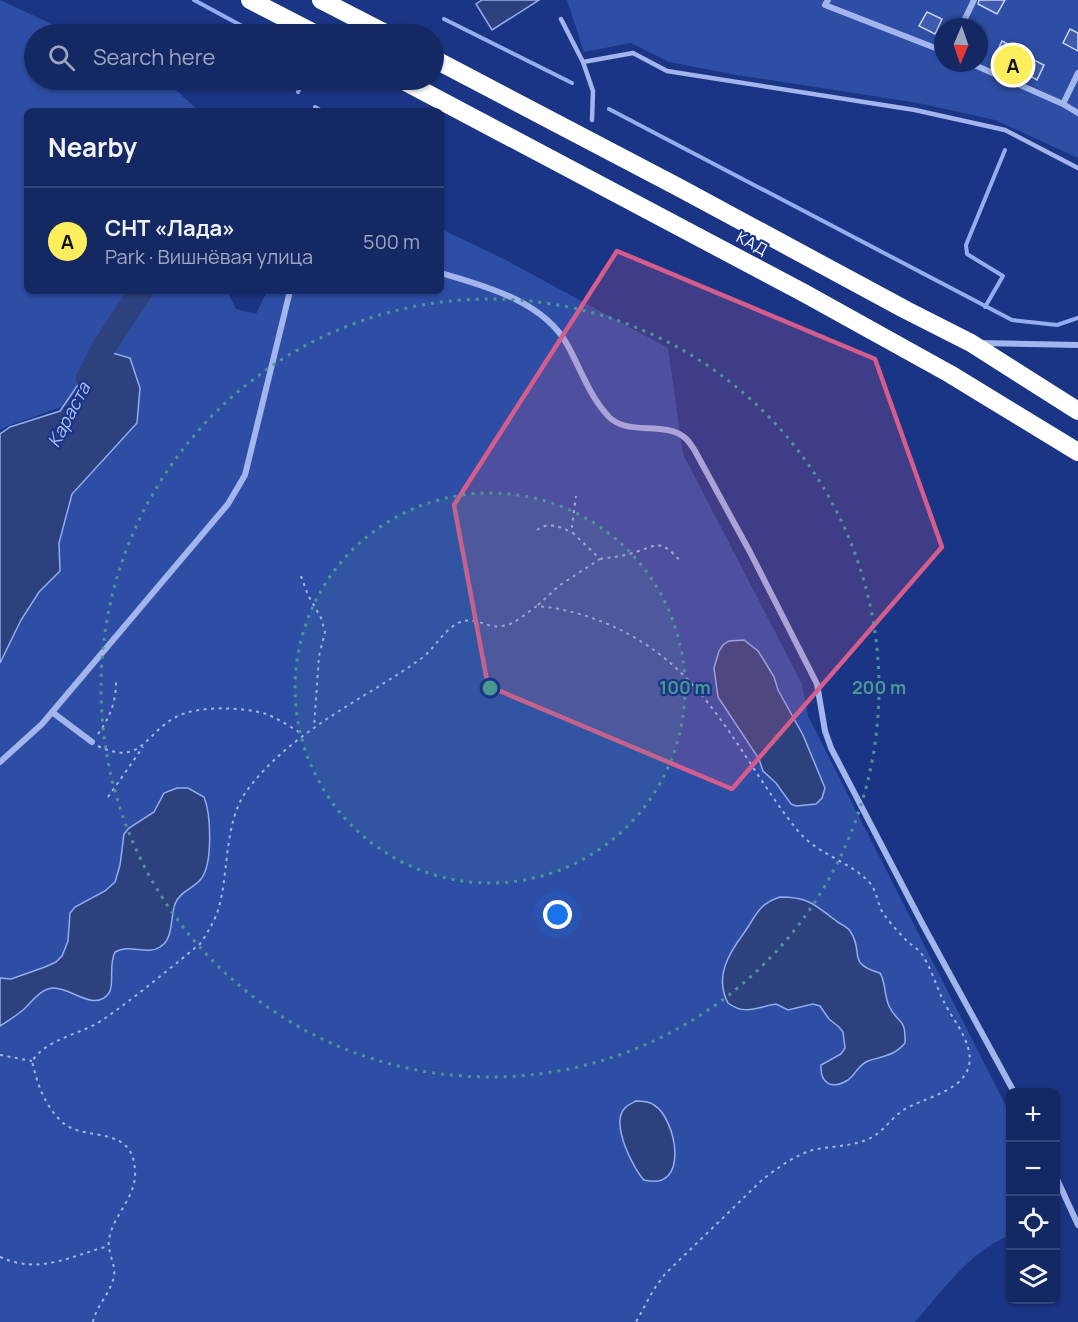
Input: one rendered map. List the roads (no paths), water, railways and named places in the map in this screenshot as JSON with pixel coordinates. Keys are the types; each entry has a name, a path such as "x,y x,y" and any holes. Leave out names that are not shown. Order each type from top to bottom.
{"highway":[{"path":"250,0 297,24"},
{"path":"321,0 368,24"},
{"name":"КАД","path":"444,64 971,343 1078,411"},
{"name":"КАД","path":"421,90 804,292 950,374 1078,452"}],"street":[{"path":"966,18 974,0"},
{"path":"826,2 934,47"},
{"path":"988,71 1063,104 1078,113"},
{"path":"1063,104 1078,73"},
{"path":"444,274 494,291 543,315 556,327 584,380 610,418 621,424 671,431 683,436 695,451 750,552 817,684 825,731 831,748 923,925 1012,1088"},
{"path":"0,762 42,724 228,504 245,475 289,294"},
{"path":"971,343 1078,345"},
{"path":"52,712 92,742"},
{"path":"1060,1186 1078,1225"}],"lane":[{"path":"561,19 583,62 593,91 592,120"},
{"path":"583,62 633,53 667,71 915,110 1005,130 1078,168"}],"water":[{"path":"482,0 539,0 492,30 476,4"},
{"path":"102,350 130,358 140,388 137,423 72,494 59,543 60,571 39,592 21,620 0,663 0,434 10,427 60,411"},
{"path":"744,640 758,651 765,662 803,735 825,788 822,798 816,804 796,806 791,804 776,783 763,771 759,759 718,697 714,668 719,651 729,641"},
{"path":"177,788 188,788 204,797 209,826 209,851 208,862 201,879 180,896 175,904 168,939 155,949 127,949 115,952 112,963 111,989 103,998 96,1001 89,1000 60,989 48,989 0,1026 0,978 11,979 45,967 62,956 68,941 70,913 75,907 105,891 115,882 124,834 129,828 154,812 164,793"},
{"path":"780,897 797,898 810,902 849,929 854,938 859,961 869,969 880,973 889,1006 904,1028 905,1043 897,1051 868,1061 859,1067 851,1078 837,1085 825,1081 821,1065 841,1054 845,1048 843,1032 829,1019 820,1006 813,1004 788,1010 776,1004 746,1010 728,1003 724,993 723,975 733,949 762,907"},
{"path":"636,1101 650,1103 662,1112 673,1138 674,1165 668,1175 659,1181 644,1180 634,1166 625,1146 620,1125 621,1116 625,1108"}],"waterway":[{"path":"194,0 238,24"},
{"path":"444,19 572,83"},
{"path":"609,109 1012,320 1057,325 1078,318"},
{"path":"985,307 1003,276 967,254 966,245 1005,150"},
{"name":"Караста","path":"88,379 102,350 139,294"}],"place":[{"name":"СНТ «Лада»","path":"1013,65"}]}
